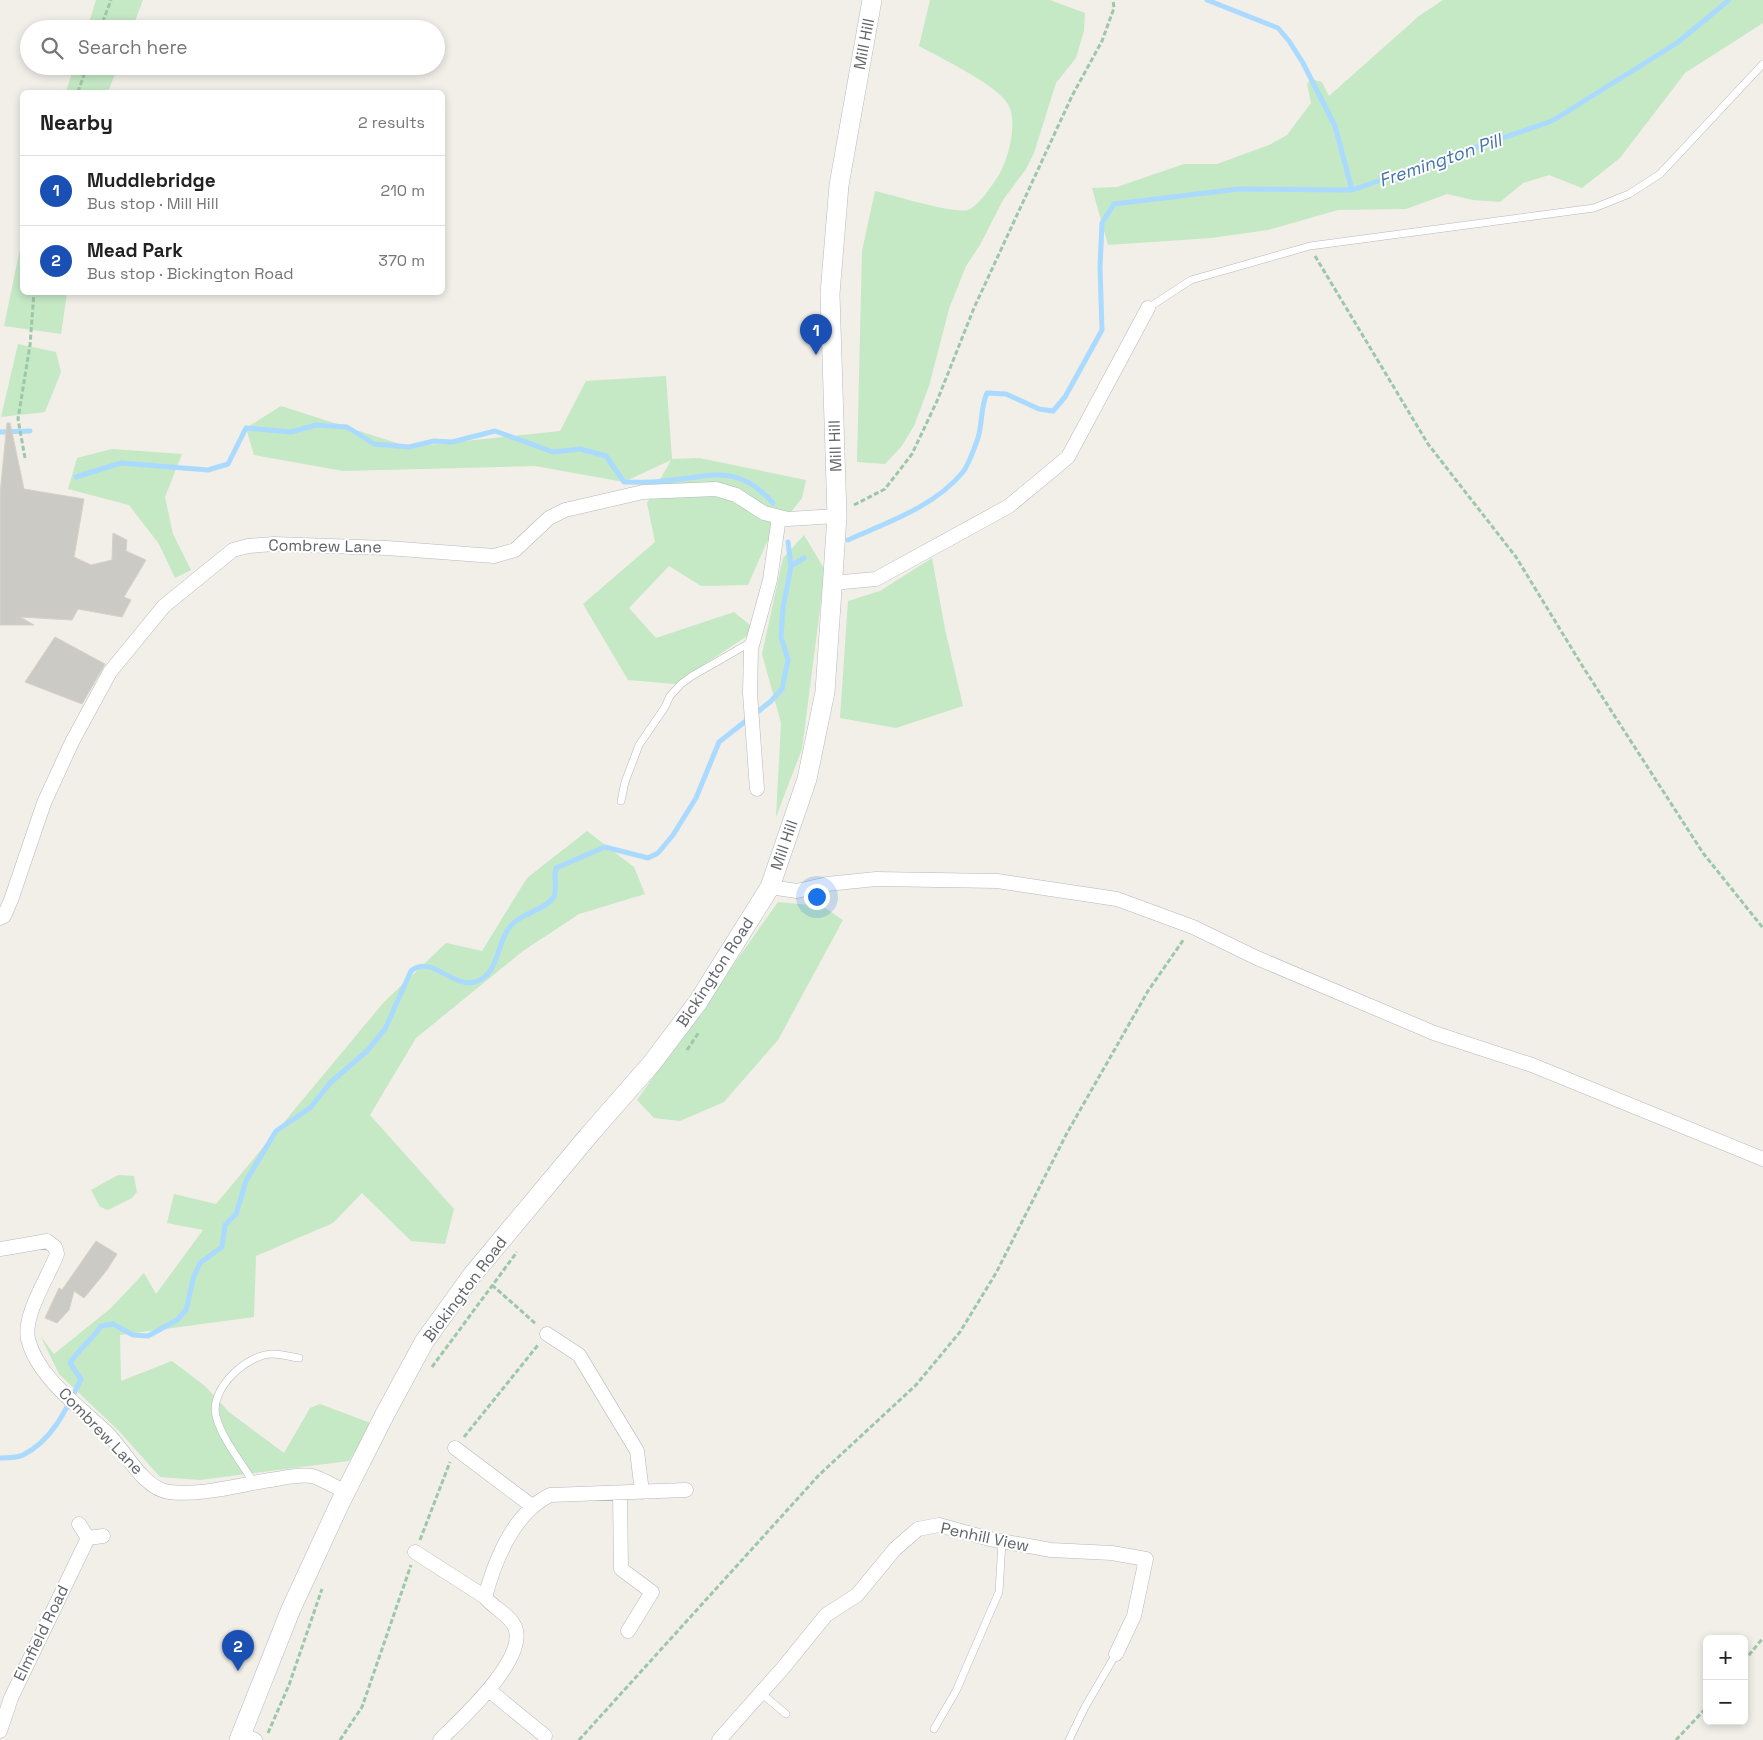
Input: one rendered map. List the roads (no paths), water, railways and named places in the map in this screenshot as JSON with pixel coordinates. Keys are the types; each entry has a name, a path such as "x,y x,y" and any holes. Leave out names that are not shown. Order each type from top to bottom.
{"main road":[{"name":"Mill Hill","path":"770,887 807,779 824,692 837,516 830,294 839,185 872,0"},
{"name":"Bickington Road","path":"244,1738 291,1609 346,1492 424,1342 474,1274 670,1040 698,1002 770,887"}],"street":[{"path":"832,583 876,579 1009,506 1068,457 1148,308"},
{"name":"Combrew Lane","path":"0,918 4,916 11,900 44,803 72,742 110,672 164,606 233,550 248,546 274,544 387,548 494,556 515,550 549,518 565,510 643,492 716,489 736,495 764,513 778,517 788,519 837,516"},
{"path":"756,790 750,693 753,641 770,580 778,517"},
{"path":"770,887 797,891 827,884 876,880 997,881 1117,899 1193,927 1257,958 1434,1033 1532,1066 1763,1159"},
{"name":"Combrew Lane","path":"0,1250 47,1241 55,1247 57,1254 32,1312 28,1337 34,1353 52,1380 76,1405 109,1434 130,1464 154,1485 167,1492 198,1492 288,1477 311,1476 346,1492"},
{"path":"547,1334 579,1355 584,1363 636,1451 642,1492"},
{"path":"455,1448 532,1506"},
{"path":"485,1597 494,1564 532,1506 550,1495 686,1490"},
{"path":"620,1492 621,1569 652,1592 628,1632"},
{"path":"79,1524 88,1538 103,1536"},
{"name":"Penhill View","path":"719,1740 762,1693 826,1615 857,1595 895,1549 918,1529 939,1525 1002,1542 1051,1550 1112,1553 1146,1558 1134,1616 1116,1654"},
{"name":"Elmfield Road","path":"0,1731 15,1689 88,1538"},
{"path":"416,1552 485,1597 514,1626 517,1636 516,1646 490,1691 440,1740"},
{"path":"490,1691 545,1736"}],"lane":[{"path":"1148,308 1190,280 1310,246 1594,208 1630,194 1660,174 1763,64"},
{"path":"621,801 639,745 665,707 670,696 681,684 699,671 753,641"},
{"path":"254,1483 222,1430 216,1415 220,1391 239,1368 258,1357 272,1354 299,1358"},
{"path":"934,1729 956,1691 999,1592 1002,1542"},
{"path":"1070,1740 1085,1707 1116,1654"},
{"path":"762,1693 786,1714"}],"waterway":[{"path":"1207,0 1278,28 1289,41 1303,63 1335,126 1352,190"},
{"name":"Fremington Pill","path":"848,540 894,520 924,504 938,495 963,472 979,435 983,405 987,393 1006,394 1039,409 1053,411 1065,397 1102,330 1100,268 1102,223 1114,204 1239,189 1352,190 1552,121 1677,43 1729,0"},
{"path":"76,477 121,463 208,470 228,464 246,428 291,432 316,425 347,427 374,444 409,447 434,441 452,442 495,431 553,452 580,449 606,456 624,482 653,482 722,475 735,477 747,482 760,490 773,503"},
{"path":"0,432 30,431"},
{"path":"788,542 791,566"},
{"path":"0,1458 23,1455 34,1449 51,1432 81,1379 70,1363 101,1326 113,1324 133,1335 148,1336 177,1320 186,1310 194,1276 200,1263 222,1247 225,1225 236,1214 246,1181 276,1131 310,1108 330,1083 367,1051 385,1029 411,971 426,966 466,983 482,979 488,974 496,960 511,925 523,916 543,907 553,898 556,868 605,847 648,858 658,853 673,835 696,798 719,742 770,702 782,689 788,660 781,637 783,608 791,566 804,558"}],"place":[{"name":"Muddlebridge","path":"816,355"},
{"name":"Mead Park","path":"238,1671"}]}
